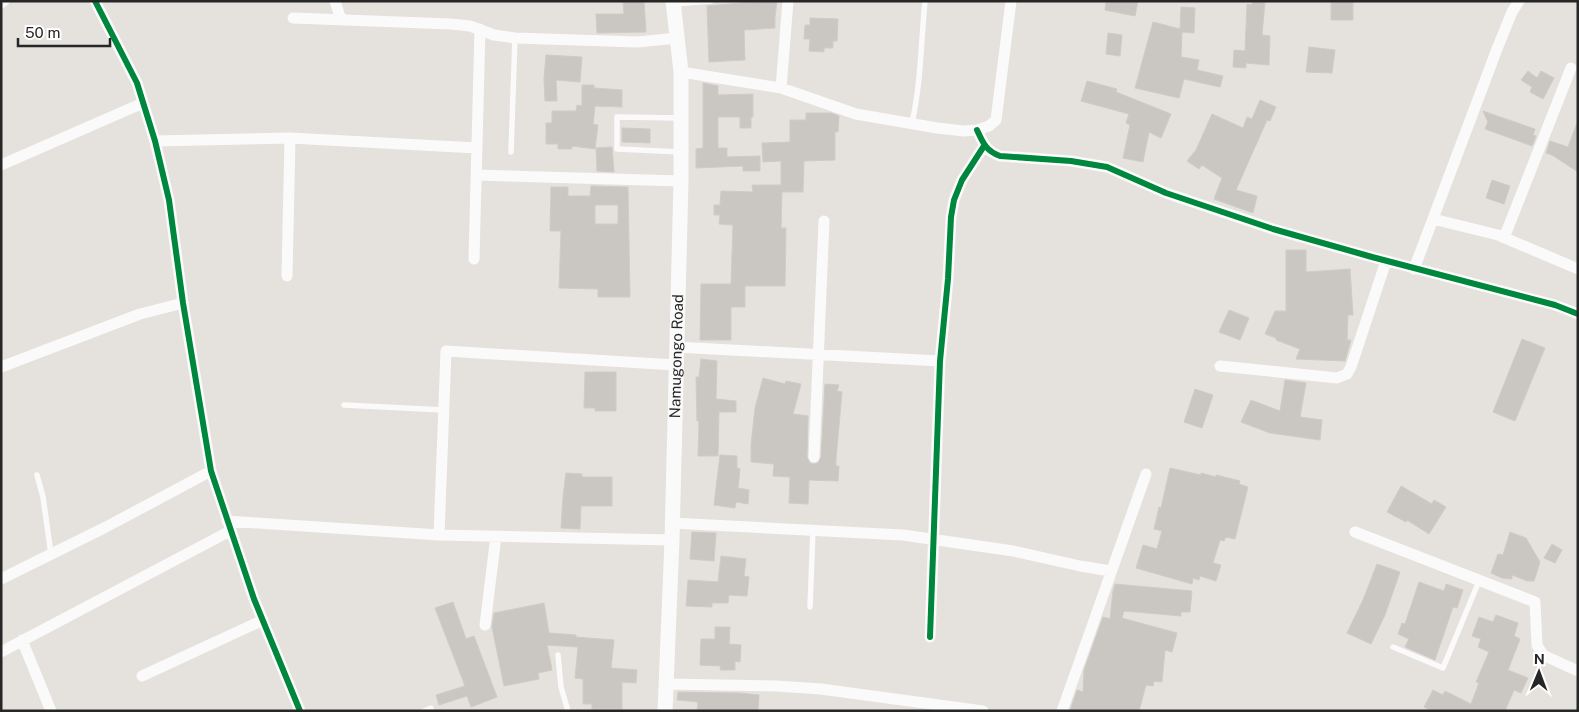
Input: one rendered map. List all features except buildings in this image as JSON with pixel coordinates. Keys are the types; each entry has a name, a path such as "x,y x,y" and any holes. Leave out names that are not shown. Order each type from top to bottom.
{"main road":[{"name":"Namugongo Road","path":"665,711 672,540 675,347 681,181 681,72 674,3"}],"street":[{"path":"95,1 137,84 155,141 169,200 183,303 210,471 263,620 300,711"},
{"path":"335,1 341,20"},
{"path":"781,88 788,1"},
{"path":"681,72 781,88 856,114 964,131 977,130 989,126 996,120 1010,1"},
{"path":"1414,268 1497,49 1512,12 1519,1"},
{"path":"293,18 451,24 470,26 494,34 515,38 637,42 678,38"},
{"path":"474,259 480,29"},
{"path":"1504,238 1571,68"},
{"path":"1,165 143,103"},
{"path":"977,130 984,146 990,152 1000,156 1071,161 1106,167 1166,193 1273,229 1555,305 1578,314"},
{"path":"155,141 290,138 477,148"},
{"path":"287,276 290,138"},
{"path":"930,637 940,361 952,217 954,200 962,180 984,146"},
{"path":"476,175 681,181"},
{"path":"1433,219 1504,238 1578,269"},
{"path":"814,457 824,221"},
{"path":"1220,366 1337,378 1346,374 1351,367 1386,261"},
{"path":"1,367 140,314 183,303"},
{"path":"675,347 940,361"},
{"path":"439,535 446,351 675,365"},
{"path":"1,579 106,527 210,471"},
{"path":"1062,711 1146,474"},
{"path":"672,523 903,535 1013,551 1111,571"},
{"path":"1,652 229,526 439,535 672,540"},
{"path":"1355,532 1535,602 1537,645 1543,655 1578,671"},
{"path":"485,625 496,536"},
{"path":"142,676 263,620"},
{"path":"22,640 51,711"},
{"path":"667,684 776,686 822,689 983,711"}],"lane":[{"path":"674,3 711,1"},
{"path":"912,124 918,96 925,1"},
{"path":"511,152 515,38"},
{"path":"681,118 617,117 617,149 681,152"},
{"path":"344,405 444,410"},
{"path":"37,475 43,496 51,554"},
{"path":"810,607 813,529"},
{"path":"1393,647 1443,668 1479,581"},
{"path":"558,655 561,687 568,711"},
{"path":"424,711 430,708"}],"cycle path":[{"path":"95,1 137,83 155,141 169,200 183,303 211,471 254,599 300,711"},
{"path":"977,130 988,149 1000,156 1071,161 1107,167 1166,193 1273,229 1555,305 1578,314"},
{"path":"930,637 940,361 948,279 951,217 954,200 962,180 984,146"}]}
